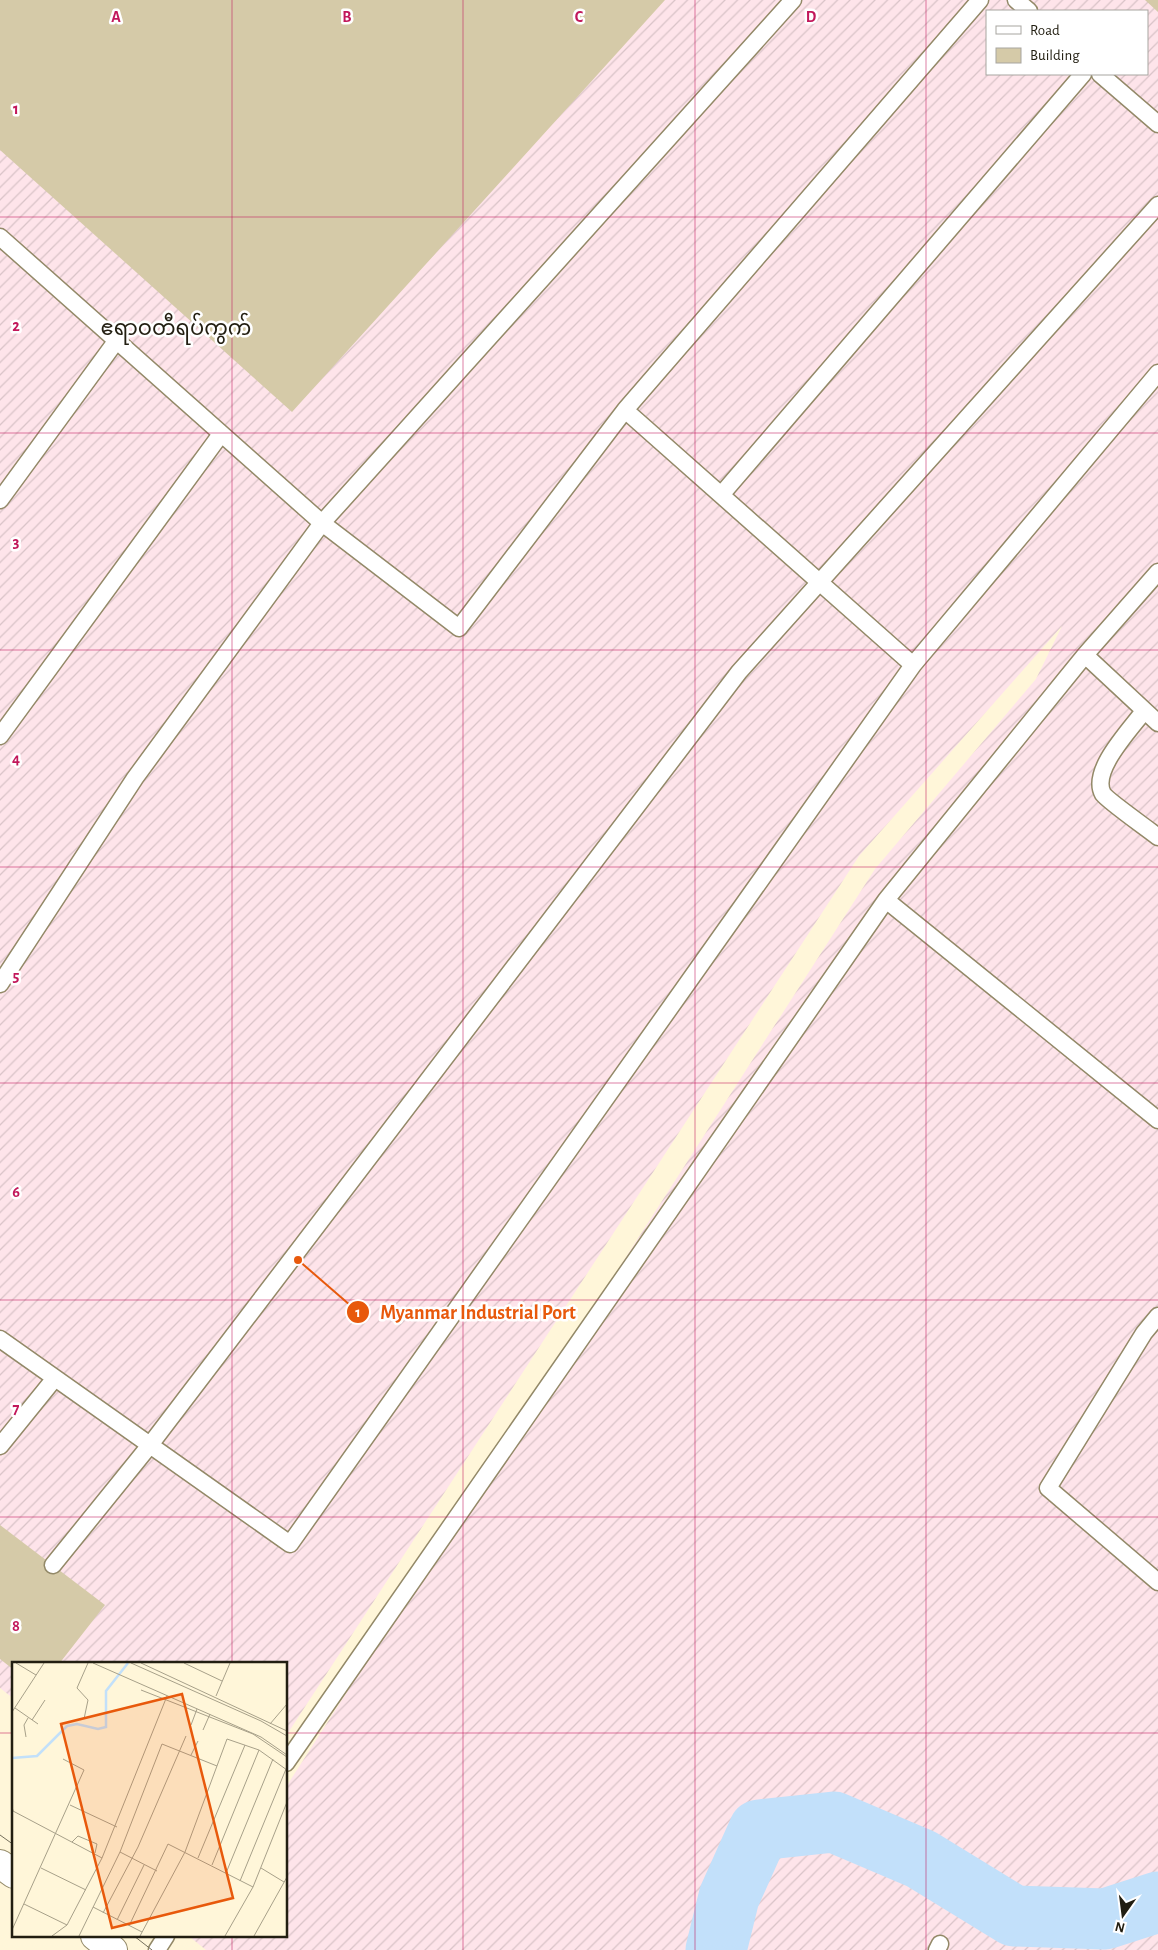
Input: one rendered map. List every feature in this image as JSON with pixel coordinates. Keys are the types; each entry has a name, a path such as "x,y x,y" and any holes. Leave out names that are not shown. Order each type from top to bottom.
{"main road":[{"path":"0,1864 12,1873"},
{"path":"98,1938 114,1950"}],"lane":[{"path":"0,984 135,778 322,523 792,0"},
{"path":"1,239 322,523 459,628 626,410 980,0"},
{"path":"1016,0 1028,10"},
{"path":"722,495 1082,75"},
{"path":"1101,75 1158,124"},
{"path":"52,1565 150,1445 739,672 1158,205"},
{"path":"0,500 117,340"},
{"path":"0,1339 290,1544 913,665 1158,373"},
{"path":"626,410 913,665"},
{"path":"0,736 221,434"},
{"path":"288,1760 886,900 1085,655 1158,572"},
{"path":"1085,655 1158,723"},
{"path":"1144,711 1104,766 1100,781 1104,794 1158,837"},
{"path":"886,900 1158,1120"},
{"path":"1158,1316 1144,1333 1048,1488 1158,1582"},
{"path":"0,1446 55,1378"},
{"path":"157,1950 165,1938"}],"shaded area":[{"path":"0,0 1158,0 1158,1950 206,1950 191,1938 288,1938 288,1784 875,869 1036,679 1062,626 859,856 288,1733 288,1662 12,1662 12,1697 0,1688"}],"building":[{"path":"0,0 665,0 292,412 0,150"},
{"path":"1145,0 1158,0 1158,12"},
{"path":"0,1525 105,1605 61,1662 12,1662 12,1668 0,1659"}],"waterway":[{"path":"716,1950 729,1897 759,1830 834,1822 921,1859 1014,1916 1105,1919 1158,1902"}],"tram line":[{"path":"0,1835 12,1844"},
{"path":"137,1938 152,1950"}],"place":[{"name":"Myanmar Industrial Port","path":"298,1260"}],"district":[{"name":"ဧရာဝတီရပ်ကွက်","path":"176,328"}]}
